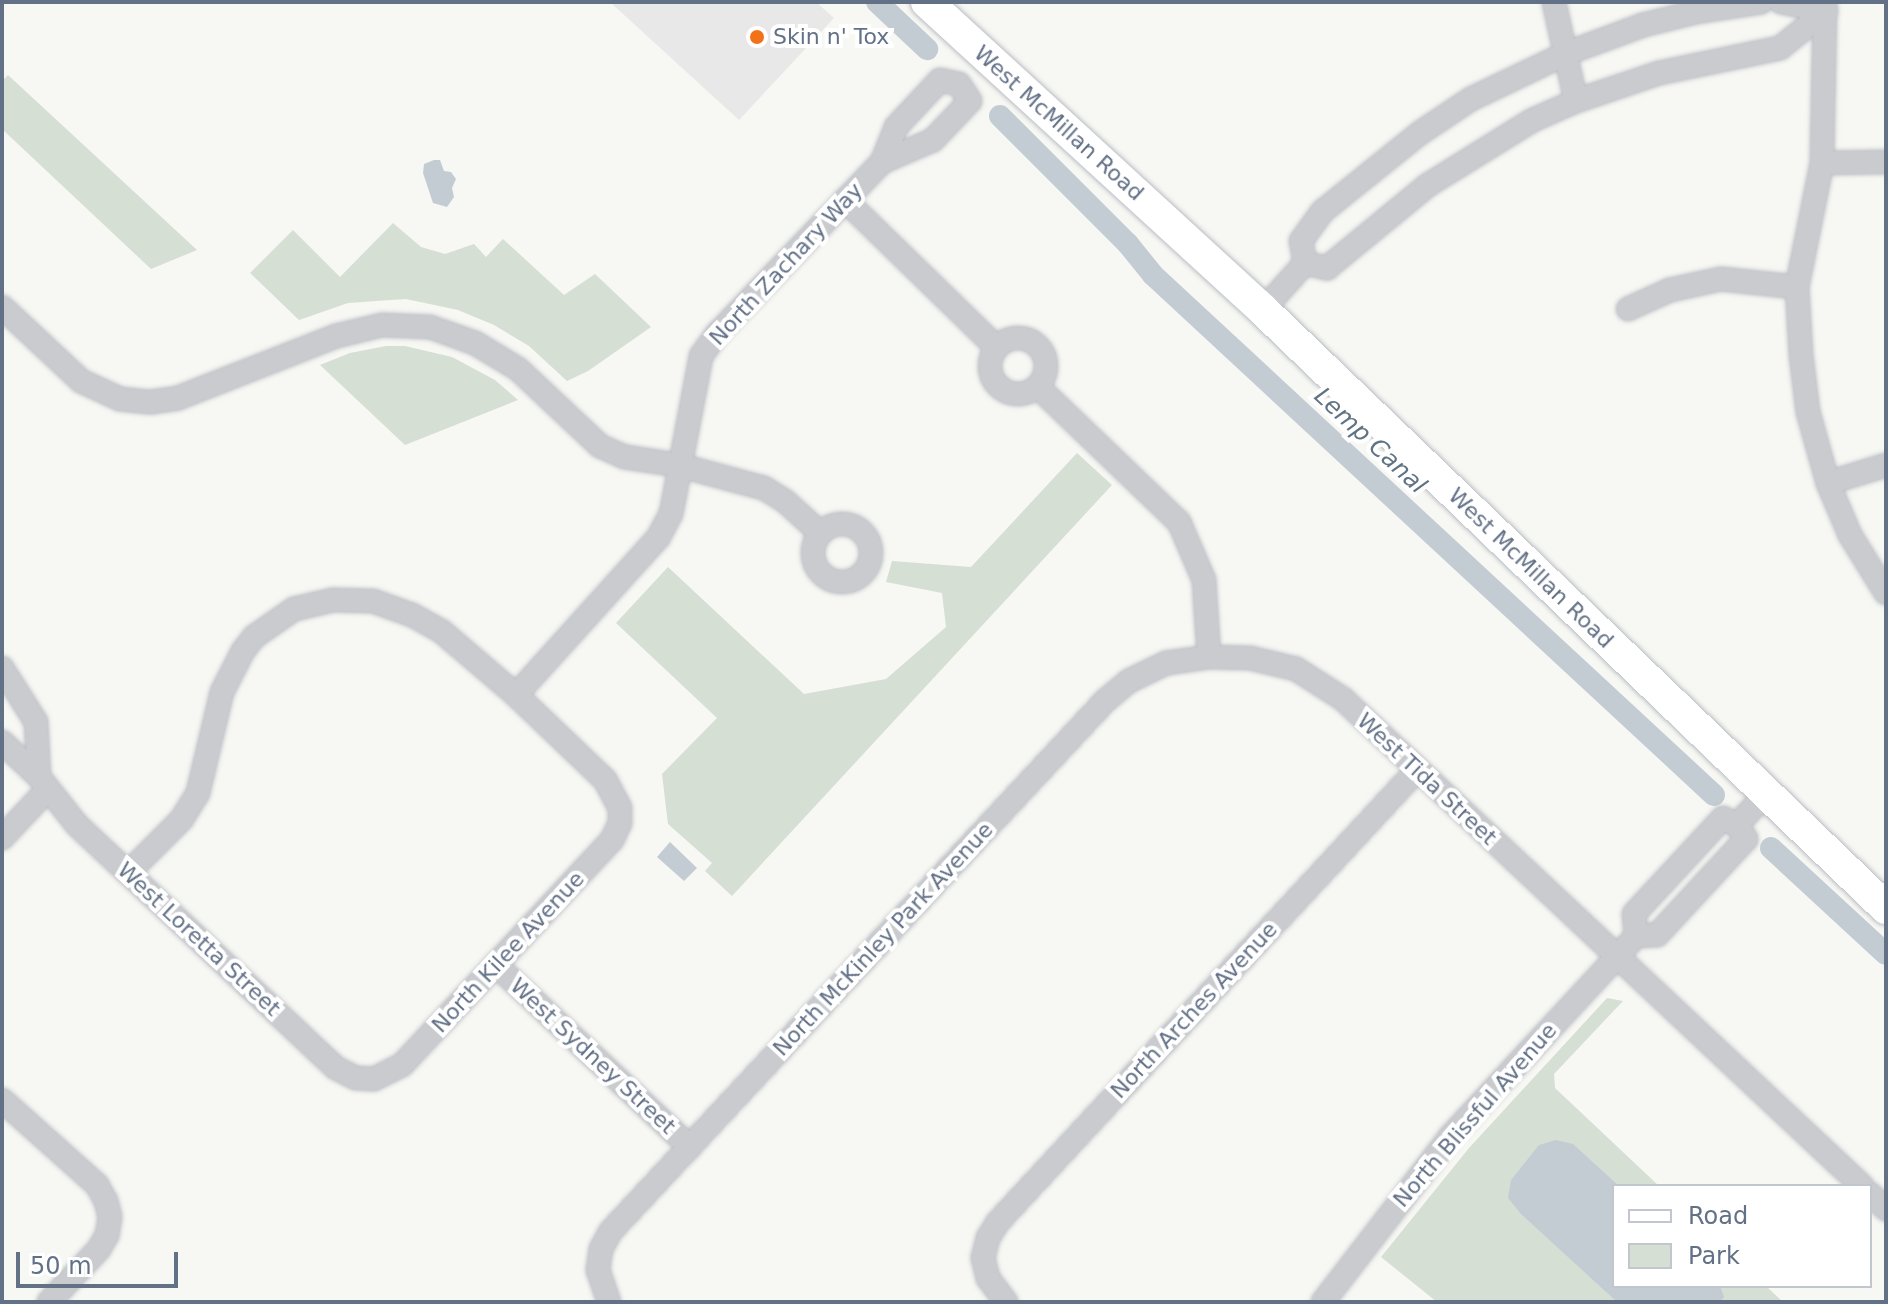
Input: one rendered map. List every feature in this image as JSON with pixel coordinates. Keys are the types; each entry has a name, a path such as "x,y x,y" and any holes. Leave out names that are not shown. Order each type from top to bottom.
{"main road":[{"name":"West McMillan Road","path":"927,2 1263,310 1886,908"}],"street":[{"path":"1554,2 1576,101"},
{"path":"1305,263 1301,241 1323,211 1420,133 1471,99 1565,54 1643,25 1696,12 1761,2"},
{"path":"1781,2 1825,7"},
{"path":"1305,263 1327,268 1428,185 1533,120 1576,101 1659,73 1780,48 1825,7"},
{"path":"1825,7 1822,163 1797,287 1808,412 1828,483 1850,535 1886,593"},
{"name":"North Zachary Way","path":"959,84 986,57"},
{"name":"North Zachary Way","path":"516,695 658,538 671,514 701,356 718,333 882,162 933,140 970,101 959,84 940,80 896,127 882,162"},
{"path":"1822,163 1886,162"},
{"path":"845,200 996,347"},
{"path":"1263,310 1305,263"},
{"path":"1628,309 1670,290 1721,279 1797,287"},
{"path":"2,307 81,381 120,399 151,402 178,398 336,336 382,325 430,327 475,343 518,369 600,446 625,457 678,465 764,488 785,501 820,533"},
{"path":"1021,337 1038,345 1047,361 1047,371 1038,387 1020,394 1011,393 995,383 990,365 996,347 1012,338 1021,337"},
{"path":"1038,387 1179,522 1204,580 1209,657"},
{"path":"1828,483 1886,465"},
{"path":"129,872 182,819 198,793 222,692 243,651 254,637 294,609 333,600 373,601 412,615 441,631 516,695"},
{"name":"West Tida Street","path":"1209,657 1250,658 1296,669 1343,699 1860,1184"},
{"name":"North McKinley Park Avenue","path":"609,1302 598,1270 601,1249 611,1231 1105,701 1129,681 1166,663 1209,657"},
{"path":"2,668 36,722 43,784 2,838"},
{"name":"North Kilee Avenue","path":"374,1079 402,1065 612,840 620,823 620,808 605,780 516,695"},
{"name":"West Loretta Street","path":"2,742 77,825 336,1068 356,1078 374,1079"},
{"name":"North Arches Avenue","path":"1006,1302 988,1278 983,1258 988,1238 998,1222 1417,770"},
{"name":"North Blissful Avenue","path":"1737,825 1765,795"},
{"name":"North Blissful Avenue","path":"1323,1302 1450,1137 1636,936 1657,935 1746,839 1737,825 1723,818 1634,914 1636,936"},
{"name":"West Sydney Street","path":"496,965 690,1147"},
{"path":"2,1100 97,1185 110,1217 107,1235 99,1249 49,1302"}],"shaded area":[{"path":"610,2 816,2 834,18 739,120"},
{"path":"440,160 444,171 451,172 456,179 452,188 454,197 447,207 433,203 423,173 424,164"},
{"path":"670,842 697,868 684,881 657,857"},
{"path":"1556,1140 1573,1144 1617,1184 1612,1184 1612,1288 1721,1288 1724,1297 1720,1302 1617,1302 1521,1214 1508,1198 1511,1180 1539,1145"}],"green space":[{"path":"8,75 197,250 151,269 2,129 2,81"},
{"path":"393,223 421,247 445,254 474,244 486,257 503,239 564,295 595,274 651,327 588,371 567,381 529,346 494,325 458,310 406,299 348,303 299,320 250,273 293,230 340,277"},
{"path":"405,346 452,357 495,380 518,400 405,445 320,365 350,353"},
{"path":"1077,453 1112,485 732,896 705,871 712,863 668,824 662,774 717,718 616,623 668,567 804,694 886,679 946,627 942,593 886,582 892,561 971,567"},
{"path":"1607,998 1623,1001 1554,1074 1555,1088 1657,1184 1612,1184 1612,1288 1768,1288 1783,1302 1437,1302 1381,1257 1469,1148"}],"waterway":[{"name":"Lemp Canal","path":"877,2 927,49"},
{"name":"Lemp Canal","path":"1000,116 1128,244 1153,275 1714,795"},
{"name":"Lemp Canal","path":"1771,848 1886,954"}],"place":[{"name":"Skin n' Tox","path":"757,37"}]}
